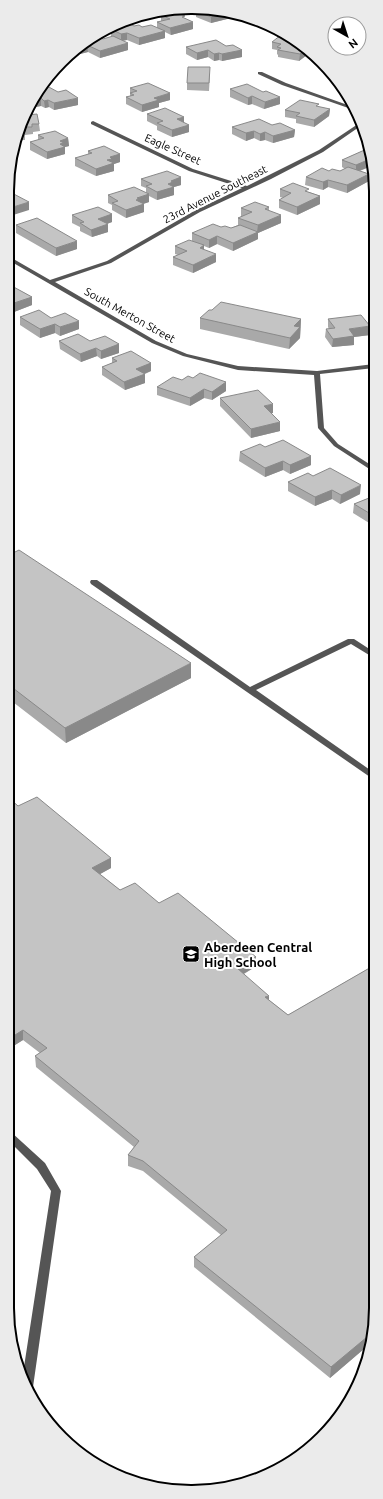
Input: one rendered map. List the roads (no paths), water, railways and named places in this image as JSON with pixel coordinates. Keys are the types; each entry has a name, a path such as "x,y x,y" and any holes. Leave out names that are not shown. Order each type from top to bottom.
{"street":[{"path":"260,73 284,84 347,106"},
{"name":"Eagle Street","path":"93,123 191,170 246,188"},
{"name":"23rd Avenue Southeast","path":"50,282 110,262 198,211 320,151 356,126"},
{"name":"South Merton Street","path":"14,261 154,342 185,355 238,368 317,373 369,367"},
{"path":"317,373 321,428 336,445 369,467"},
{"path":"94,582 369,773"},
{"path":"250,690 351,641 369,653"},
{"path":"14,1141 41,1166 56,1191 29,1377"}],"place":[{"name":"Aberdeen Central High School","path":"191,954"}]}
